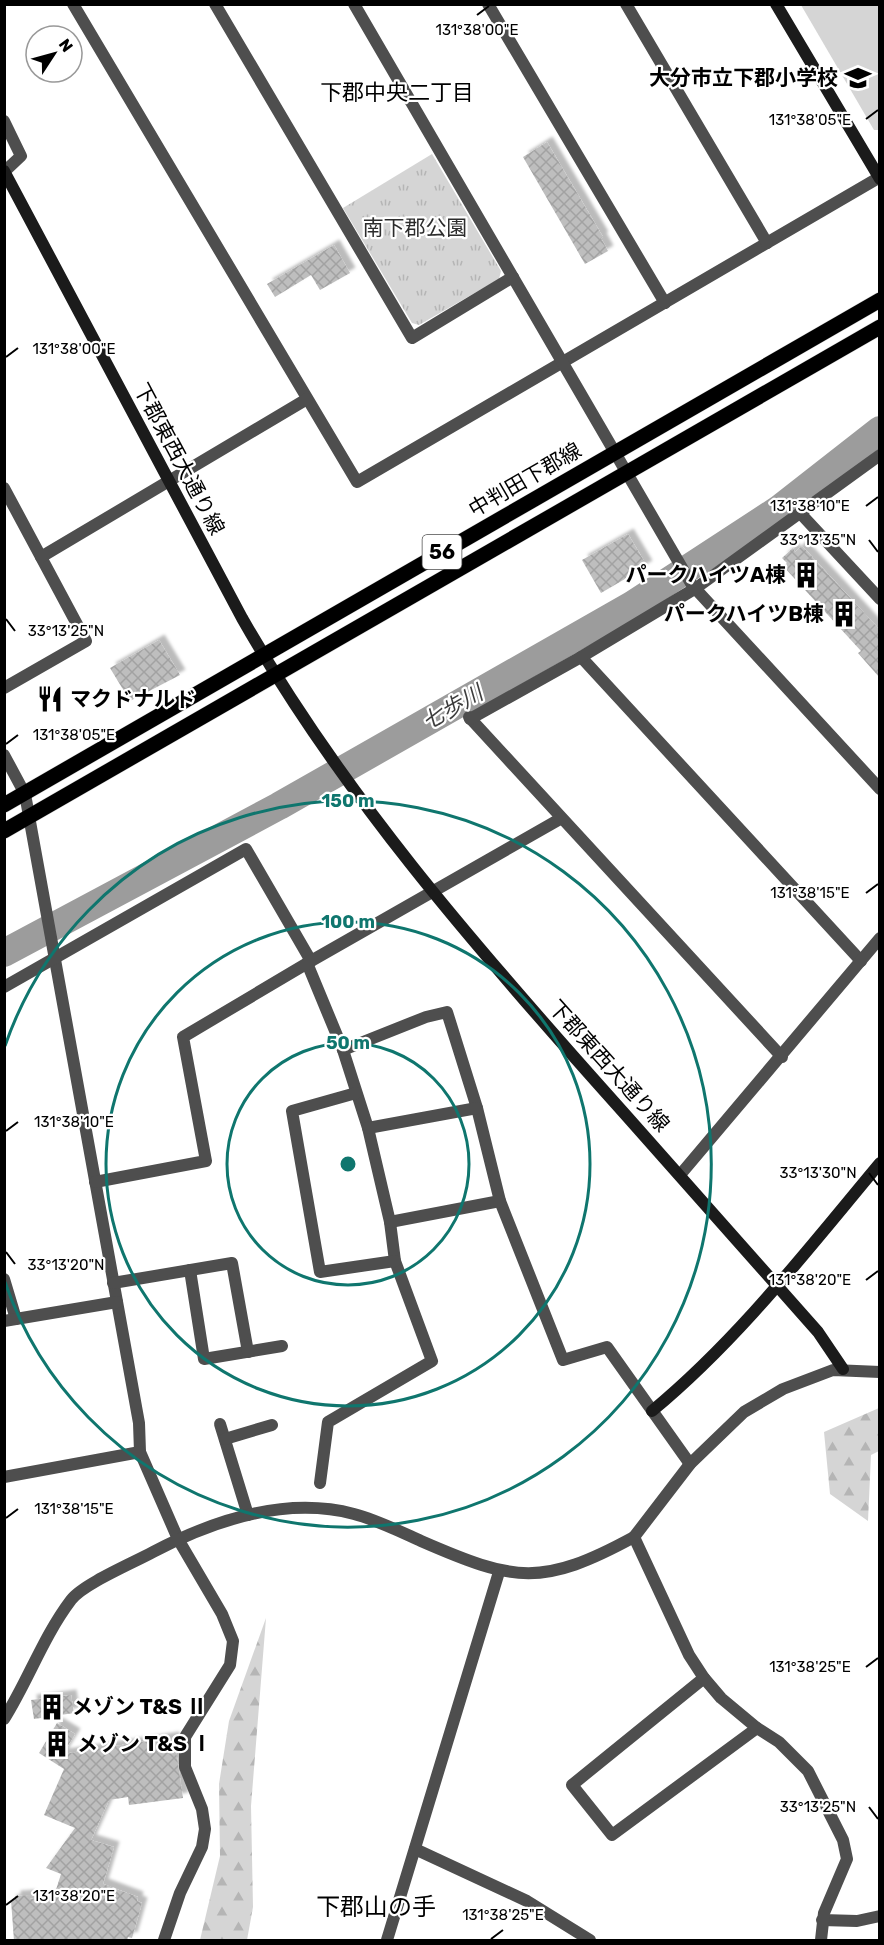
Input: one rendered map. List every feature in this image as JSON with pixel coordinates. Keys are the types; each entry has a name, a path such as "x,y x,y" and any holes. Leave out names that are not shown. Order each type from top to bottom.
{"main road":[{"name":"中判田下郡線","path":"4,806 879,300"},
{"name":"56","path":"4,831 628,474 879,327"}],"street":[{"path":"73,4 357,482 879,178 776,4"},
{"path":"215,4 412,338 513,277"},
{"path":"354,4 694,587 879,789"},
{"path":"488,4 665,303"},
{"path":"626,4 767,243"},
{"path":"4,121 21,156 5,172"},
{"name":"下郡東西大通り線","path":"5,172 168,481 264,656 351,784 433,892 537,1015 818,1332 843,1369"},
{"path":"41,557 307,399"},
{"path":"782,1057 469,718 581,657 694,587 801,514 879,455"},
{"path":"4,488 86,641 4,688"},
{"path":"801,514 879,599"},
{"path":"581,657 861,961"},
{"path":"4,755 25,794 139,1423 140,1452 178,1539 227,1623 233,1646 230,1665 185,1737 185,1767 202,1809 206,1829 202,1847 180,1893 164,1941"},
{"path":"95,1182 206,1161 183,1037 309,962 560,819"},
{"path":"4,987 54,953 246,849 309,962 343,1050 368,1128 390,1222 395,1260 432,1361 328,1422 320,1483"},
{"path":"680,1175 782,1057 879,938"},
{"path":"343,1050 447,1011 477,1108 500,1201 563,1360 607,1347 690,1464"},
{"path":"356,1093 292,1111 320,1272 395,1260"},
{"path":"368,1128 477,1108"},
{"path":"652,1411 689,1378 777,1287 879,1163"},
{"path":"390,1222 500,1201"},
{"path":"113,1284 232,1263 248,1352"},
{"path":"190,1270 204,1359 282,1346"},
{"path":"4,1279 10,1320 117,1302"},
{"path":"4,1719 34,1660 72,1598 97,1582 178,1539 218,1522 292,1509 352,1513 499,1572 538,1575 578,1566 634,1537 690,1464 744,1412 783,1389 818,1375 843,1369 879,1372"},
{"path":"220,1424 248,1515"},
{"path":"225,1439 272,1425"},
{"path":"4,1477 140,1452"},
{"path":"634,1537 689,1655 704,1678 721,1698 757,1728 779,1742 808,1771 843,1840 847,1859 822,1920 821,1941"},
{"path":"387,1941 499,1572"},
{"path":"704,1678 572,1785 612,1835 757,1728"},
{"path":"415,1849 527,1901 590,1941"},
{"path":"822,1920 857,1921 879,1916"}],"green space":[{"name":"大分市立下郡小学校","path":"801,5 879,5 879,130 874,130"},
{"name":"南下郡公園","path":"432,154 501,271 499,279 419,325 412,323 343,208"},
{"path":"879,1408 879,1451 871,1455 868,1521 830,1494 824,1432"},
{"path":"266,1618 251,1806 253,1907 247,1940 200,1940 220,1856 219,1784 229,1721"}],"building":[{"path":"547,142 603,237 601,238 608,251 585,264 523,157"},
{"path":"334,245 350,273 320,290 311,275 275,297 267,284"},
{"path":"628,534 647,566 601,593 582,560"},
{"path":"802,546 879,629 879,677 858,653 861,651 783,566 787,563 782,558 793,548 795,552"},
{"path":"159,640 180,675 130,701 110,668"},
{"name":"メゾン T&S Ⅱ","path":"71,1695 74,1713 34,1719 31,1700"},
{"path":"57,1723 75,1734 63,1754 174,1737 183,1798 129,1805 128,1797 109,1800 91,1840 114,1847 103,1884 138,1897 137,1901 142,1903 132,1938 128,1937 127,1941 14,1941 11,1900 15,1900 15,1896 30,1895 30,1899 54,1896 61,1874 46,1868 75,1828 44,1815 64,1769 39,1753"}],"waterway":[{"name":"七歩川","path":"4,953 279,806 632,605 779,509 880,430"}],"place":[{"name":"大分市立下郡小学校","path":"858,78"},
{"name":"パークハイツA棟","path":"806,575"},
{"name":"パークハイツB棟","path":"844,614"},
{"name":"マクドナルド","path":"50,699"},
{"name":"メゾン T&S Ⅱ","path":"52,1707"},
{"name":"メゾン T&S Ⅰ","path":"57,1744"}],"district":[{"name":"下郡中央二丁目","path":"397,92"},
{"name":"下郡山の手","path":"376,1907"}]}
